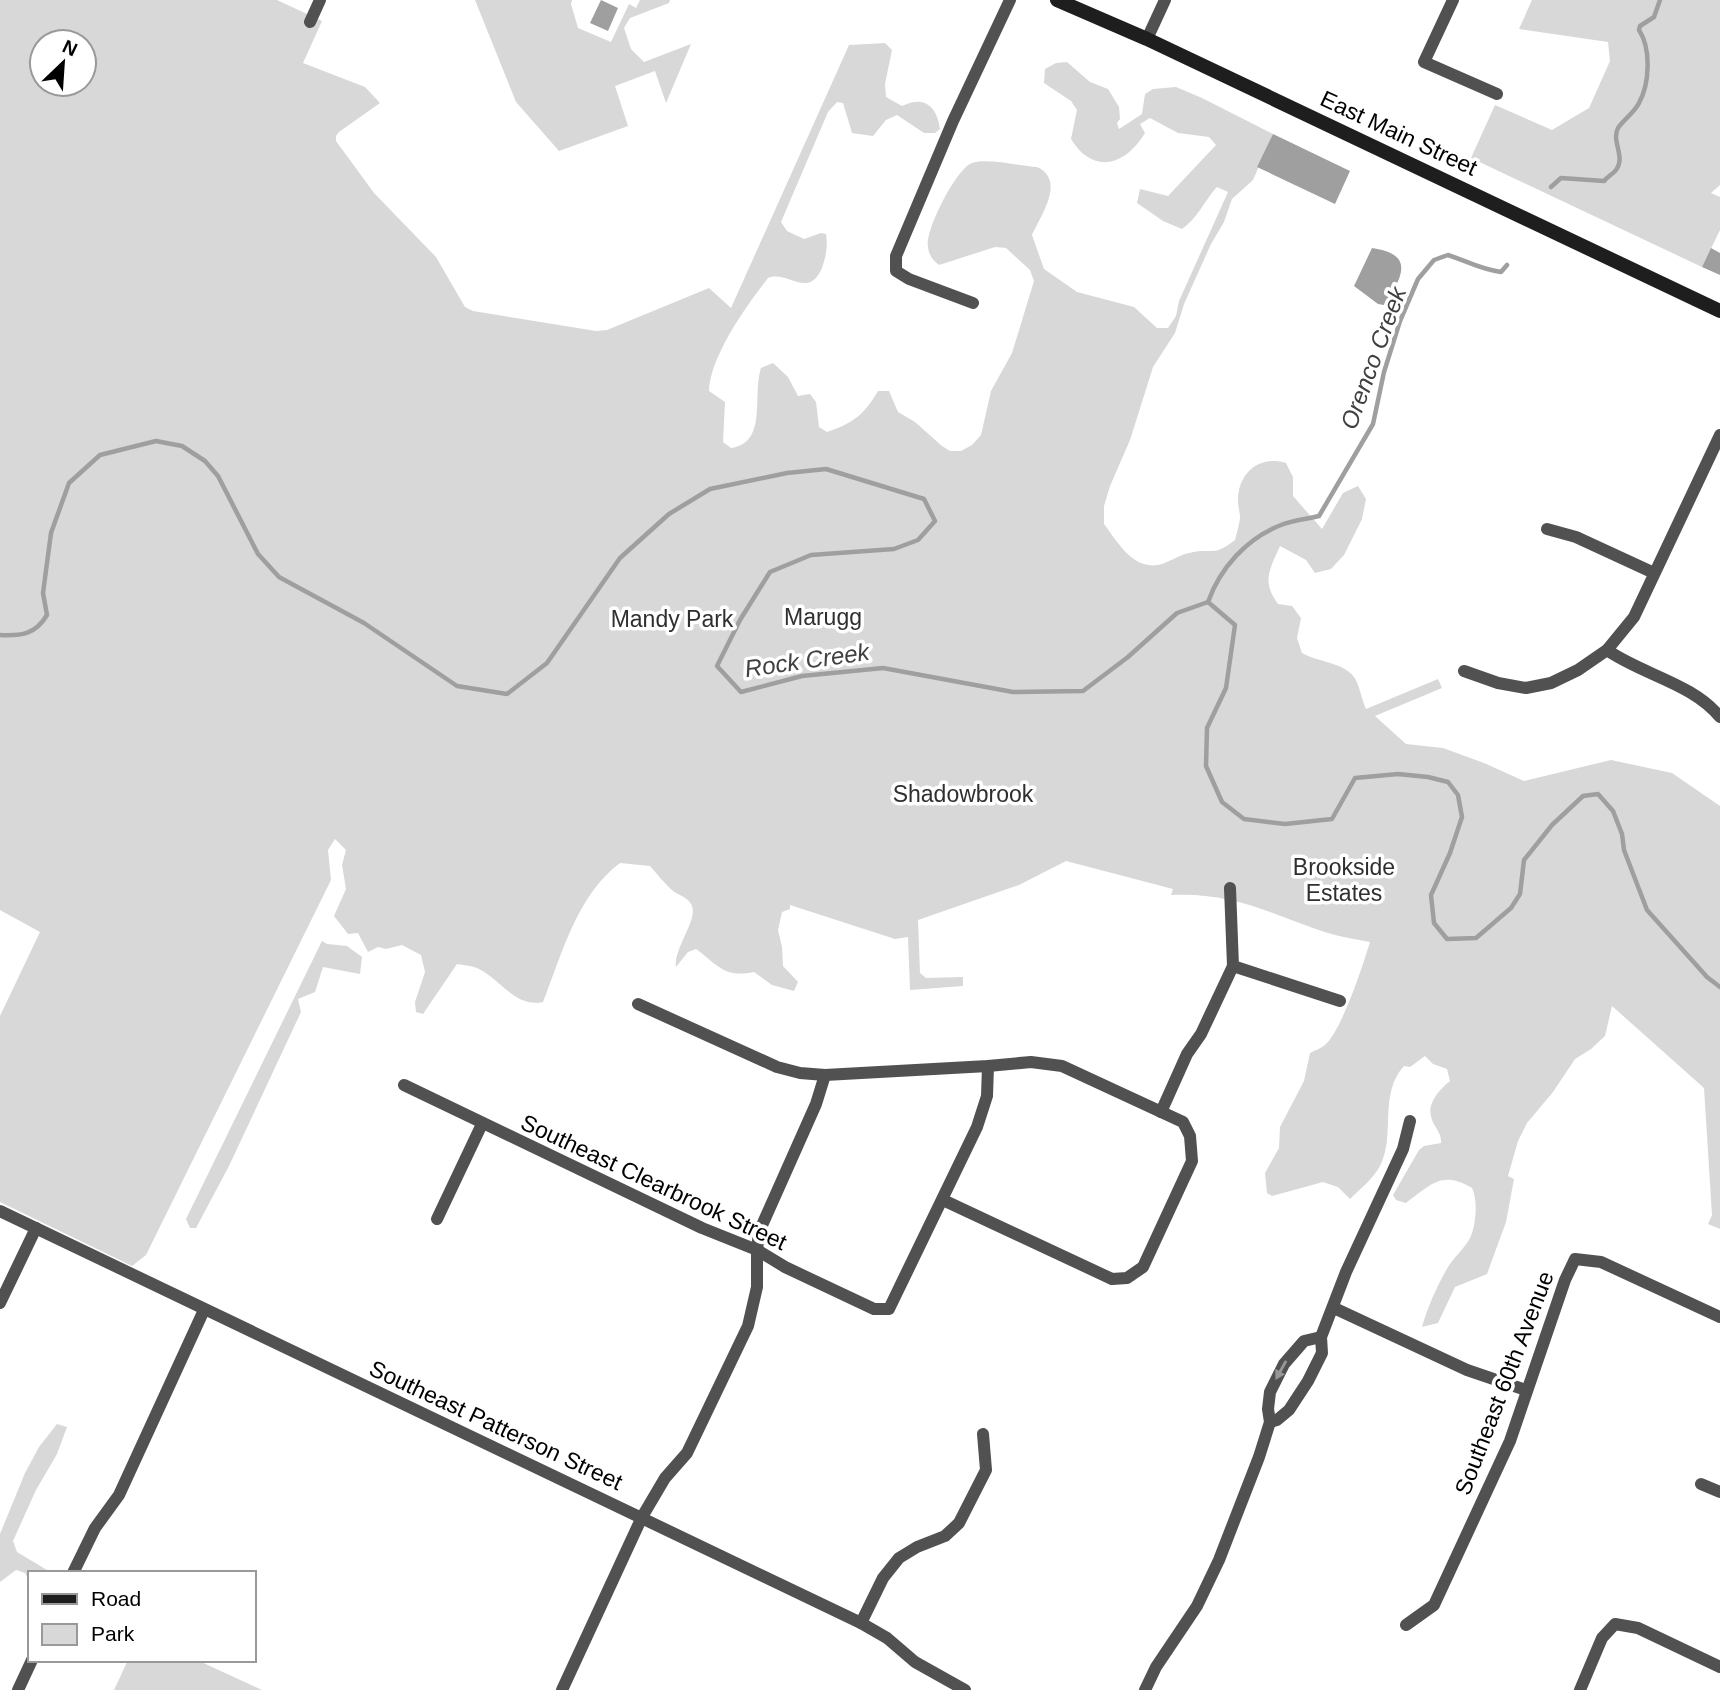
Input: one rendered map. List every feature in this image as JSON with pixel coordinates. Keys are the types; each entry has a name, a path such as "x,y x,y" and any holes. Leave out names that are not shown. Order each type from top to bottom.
{"main road":[{"name":"East Main Street","path":"1057,0 1147,39 1720,311"}],"street":[{"path":"310,22 320,0"},
{"path":"974,303 909,279 896,271 896,256 905,230 1010,0"},
{"path":"1147,39 1165,0"},
{"path":"1453,0 1424,62 1497,94"},
{"path":"1464,671 1498,683 1526,688 1551,683 1578,670 1607,650 1634,617 1717,450 1720,435"},
{"path":"1547,529 1576,537 1654,573"},
{"path":"1607,650 1623,661 1698,696 1720,718"},
{"path":"1161,1112 1187,1054 1201,1034 1233,966 1230,888"},
{"path":"1233,966 1340,1001"},
{"path":"638,1004 778,1067 800,1073 825,1075 1031,1062 1062,1066 1183,1122 1190,1136 1192,1161 1143,1267 1127,1278 1112,1279 943,1200 987,1096 988,1066"},
{"path":"562,1690 642,1517 665,1478 687,1452 748,1326 757,1287 759,1232 816,1104 825,1075"},
{"name":"Southeast Clearbrook Street","path":"404,1085 702,1228 757,1250 785,1267 874,1309 889,1309 943,1200"},
{"path":"1270,1422 1289,1410 1322,1353 1321,1337 1346,1272 1403,1149 1410,1121"},
{"path":"437,1219 482,1124"},
{"name":"Southeast Patterson Street","path":"0,1211 861,1623 887,1638 915,1662 965,1690"},
{"path":"0,1303 36,1228"},
{"name":"Southeast 60th Avenue","path":"1406,1625 1434,1605 1510,1441 1565,1280 1575,1259 1601,1262 1720,1317"},
{"path":"1334,1308 1467,1370 1526,1390"},
{"path":"75,1571 95,1528 119,1495 204,1310"},
{"path":"1145,1690 1156,1667 1197,1606 1219,1560 1270,1422 1270,1392 1284,1363 1304,1341 1321,1337"},
{"path":"861,1623 883,1578 899,1558 917,1547 945,1536 959,1523 986,1470 983,1434"},
{"path":"1701,1484 1720,1492"},
{"path":"1580,1690 1602,1638 1615,1624 1638,1628 1720,1667"},
{"path":"18,1690 31,1662"}],"green space":[{"path":"0,0 277,0 322,21 303,63 365,87 380,103 339,132 336,141 374,193 436,257 465,307 473,311 596,331 607,330 709,288 731,308 849,45 885,43 892,50 885,84 886,97 902,106 923,102 936,114 940,129 935,133 924,133 897,115 886,120 873,136 852,133 843,103 837,102 828,112 781,222 787,231 804,239 826,234 822,268 810,282 768,278 731,332 711,377 709,391 725,402 723,442 731,448 743,444 750,437 756,417 761,368 773,363 788,377 798,396 810,394 816,402 819,427 827,432 857,417 878,391 889,391 898,412 915,422 950,451 961,451 972,445 981,435 991,391 1012,353 1034,281 1030,270 1006,248 995,247 939,265 930,255 928,239 936,215 958,176 972,163 995,162 1037,167 1045,173 1050,180 1051,189 1032,235 1044,269 1077,292 1134,307 1157,328 1168,328 1176,316 1179,301 1228,192 1217,187 1182,229 1163,221 1137,203 1140,189 1168,196 1216,145 1209,137 1178,133 1150,118 1140,124 1145,133 1137,144 1119,159 1099,162 1089,158 1071,139 1077,110 1071,101 1044,83 1045,69 1056,63 1067,62 1090,82 1108,89 1119,107 1119,129 1142,114 1145,94 1153,89 1176,87 1273,134 1253,180 1232,199 1224,222 1184,304 1175,333 1153,367 1130,440 1110,486 1104,506 1104,524 1126,552 1140,563 1158,565 1181,555 1217,550 1235,540 1240,518 1238,501 1242,482 1252,468 1268,461 1286,463 1293,477 1293,496 1322,529 1343,493 1358,486 1366,499 1362,519 1344,555 1331,569 1315,573 1306,560 1280,546 1270,568 1269,582 1273,596 1278,604 1292,606 1301,618 1297,638 1302,653 1349,672 1356,680 1366,709 1438,679 1442,688 1375,716 1406,744 1443,748 1524,781 1611,760 1672,773 1720,806 1720,1229 1708,1224 1712,1215 1704,1088 1612,1006 1605,1036 1575,1059 1553,1092 1527,1123 1518,1141 1508,1176 1514,1179 1506,1222 1487,1274 1455,1287 1438,1323 1422,1327 1444,1274 1471,1236 1475,1219 1476,1205 1472,1188 1452,1180 1437,1182 1406,1203 1396,1200 1393,1195 1419,1150 1424,1146 1441,1143 1430,1111 1436,1096 1450,1081 1447,1069 1433,1064 1425,1056 1410,1067 1404,1066 1396,1077 1389,1102 1385,1154 1370,1180 1350,1199 1338,1187 1323,1182 1272,1196 1267,1193 1265,1173 1279,1148 1280,1127 1304,1081 1310,1053 1325,1045 1338,1026 1370,942 1328,933 1234,901 1194,895 1171,895 1173,889 1066,861 1019,885 918,920 920,973 926,978 963,977 963,986 910,990 908,937 895,939 790,905 790,909 782,912 778,930 783,966 798,982 794,991 772,985 754,972 736,973 722,969 696,949 688,952 676,967 678,951 692,917 691,904 673,891 650,866 620,863 592,891 572,926 543,1002 525,1001 479,969 457,964 423,1014 416,1012 415,1002 425,972 421,955 402,945 386,949 378,947 368,952 358,933 348,934 334,916 346,889 342,865 346,850 335,839 328,850 331,880 146,1255 132,1266 0,1202 0,1016 40,932 0,910"},
{"path":"475,0 572,0 578,28 611,42 629,4 636,8 640,0 670,0 669,3 630,18 624,28 631,49 644,62 691,44 666,103 655,71 615,86 628,126 559,151 516,102"},
{"path":"1532,0 1720,0 1720,185 1711,193 1720,197 1720,230 1702,267 1471,158 1495,105 1552,130 1589,108 1610,61 1608,42 1519,29"},
{"path":"322,941 347,946 362,957 360,974 323,967 315,992 298,999 301,1012 229,1166 196,1228 190,1228 186,1219"},
{"path":"57,1424 67,1427 57,1454 36,1490 13,1541 17,1552 49,1571 28,1571 28,1578 25,1573 16,1570 0,1582 0,1534 25,1473 39,1447"},
{"path":"127,1662 201,1662 262,1690 114,1690"}],"shaded area":[{"path":"601,0 618,8 608,31 590,23"},
{"path":"1273,134 1350,171 1335,204 1257,167"},
{"path":"1372,248 1386,251 1400,261 1400,276 1384,305 1378,304 1354,286"},
{"path":"1711,248 1720,253 1720,275 1702,267"}],"waterway":[{"name":"Orenco Creek","path":"1551,187 1561,178 1604,181 1619,165 1616,133 1639,103 1647,76 1646,46 1639,30 1640,26 1654,17 1660,0"},
{"name":"Orenco Creek","path":"1208,602 1227,566 1246,546 1281,525 1319,516 1373,424 1384,372 1400,321 1418,279 1434,260 1448,255 1501,272 1507,265"},
{"name":"Rock Creek","path":"0,635 27,633 38,627 47,615 43,593 51,533 69,483 100,455 156,441 182,446 205,461 218,476 258,554 279,577 364,623 457,686 507,694 547,663 620,558 669,514 710,489 787,473 826,469 924,499 935,521 918,540 894,549 811,555 770,572 740,620 717,666 741,692 802,676 883,668 1013,692 1083,691 1128,657 1177,613 1208,602"},
{"name":"Rock Creek","path":"1208,602 1235,625 1226,688 1207,728 1206,766 1222,802 1244,819 1285,824 1332,819 1355,778 1398,774 1448,782 1458,795 1462,817 1450,853 1431,895 1434,923 1447,939 1476,938 1511,908 1520,894 1524,860 1552,825 1583,796 1598,794 1613,811 1622,834 1624,850 1647,910 1707,977 1720,987"}],"park label":[{"name":"Marugg","path":"823,617"},
{"name":"Mandy Park","path":"672,619"},
{"name":"Shadowbrook","path":"963,794"},
{"name":"Brookside Estates","path":"1344,880"}]}
